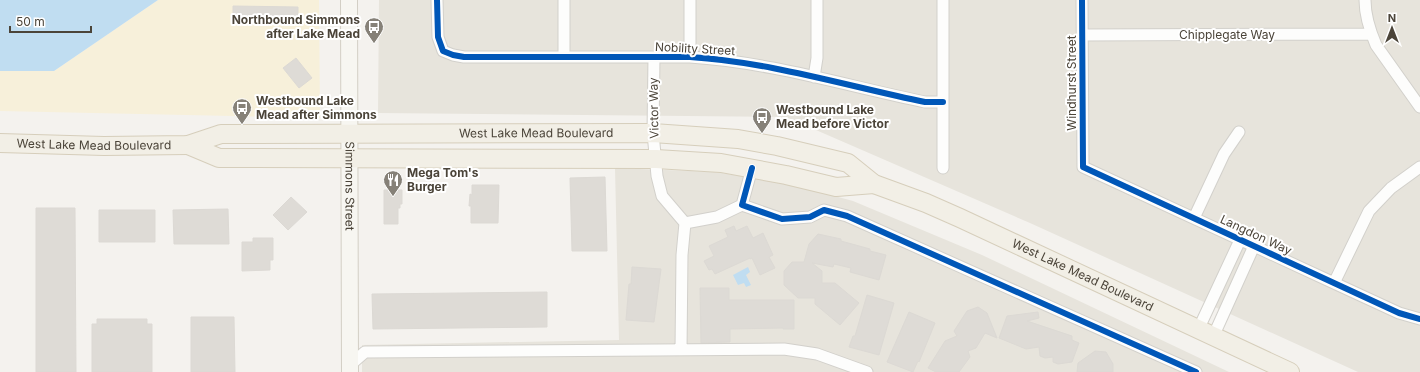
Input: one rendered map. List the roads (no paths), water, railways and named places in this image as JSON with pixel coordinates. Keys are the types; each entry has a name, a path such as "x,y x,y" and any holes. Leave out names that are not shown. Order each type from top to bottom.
{"main road":[{"name":"Simmons Street","path":"349,0 350,369"},
{"path":"548,133 549,159"},
{"name":"West Lake Mead Boulevard","path":"0,143 104,146 188,144 221,134 653,133 738,139 848,162 874,184 932,206 1290,372"},
{"name":"West Lake Mead Boulevard","path":"188,144 218,158 656,160 721,163 752,168 836,187 874,184"}],"street":[{"name":"Nobility Street","path":"438,0 438,37 443,51 453,56 690,57 744,63 925,102 943,102"},
{"path":"564,0 564,57"},
{"path":"690,0 690,57"},
{"path":"814,77 817,58 817,0"},
{"path":"943,0 943,168"},
{"name":"Windhurst Street","path":"1082,0 1083,167"},
{"path":"1365,0 1365,8 1371,34 1376,45 1420,107"},
{"name":"Chipplegate Way","path":"1082,36 1371,34"},
{"name":"Victor Way","path":"654,57 653,133 657,176 662,196 685,223"},
{"path":"1194,218 1224,154 1239,132"},
{"name":"Langdon Way","path":"1083,167 1399,313 1420,319"},
{"path":"1334,283 1369,211 1391,188 1420,167"},
{"path":"742,205 752,168"},
{"path":"681,350 682,255 685,223 718,216 742,205 782,219 810,217 824,210 847,216 1196,372"},
{"path":"1205,333 1240,240"},
{"path":"1205,333 1254,246"},
{"path":"350,369 365,352 784,349 817,354 867,372"}],"water":[{"path":"0,0 158,0 54,71 0,71"},
{"path":"748,267 750,272 746,275 751,285 746,287 744,283 738,285 733,275"}],"place":[{"name":"Northbound Simmons after Lake Mead","path":"374,44"},
{"name":"Westbound Lake Mead after Simmons","path":"242,125"},
{"name":"Westbound Lake Mead before Victor","path":"762,134"},
{"name":"Mega Tom's Burger","path":"393,197"}]}
